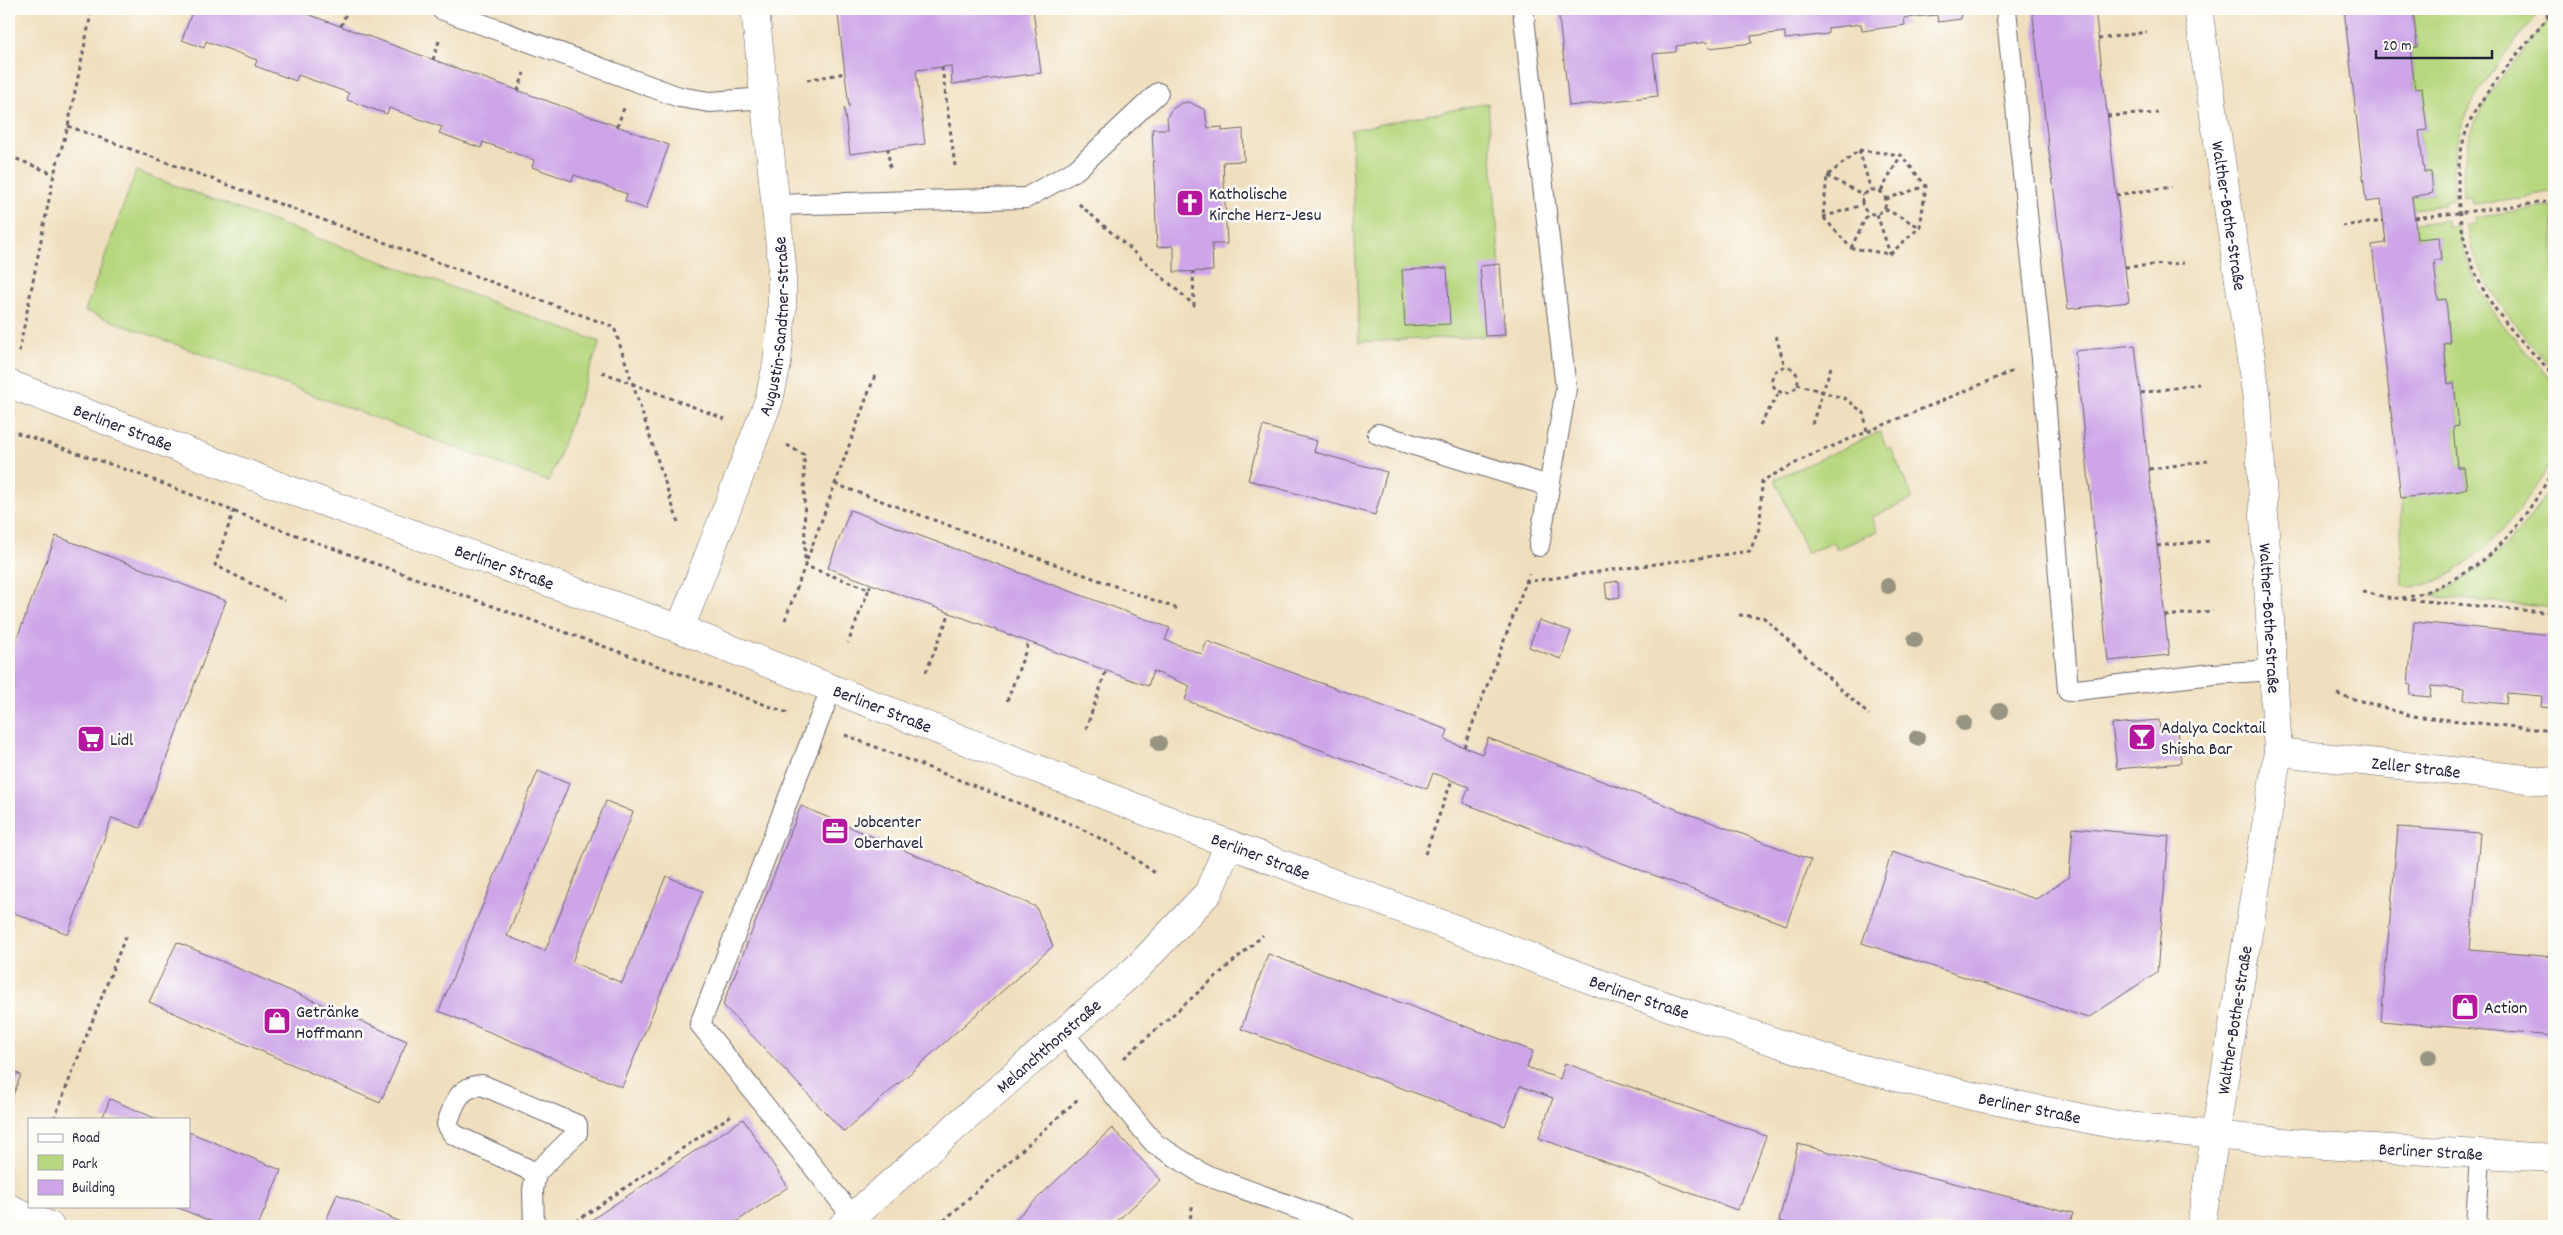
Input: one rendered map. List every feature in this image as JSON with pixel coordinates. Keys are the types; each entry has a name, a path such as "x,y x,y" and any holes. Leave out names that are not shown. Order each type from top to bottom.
{"street":[{"name":"Augustin-Sandtner-Straße","path":"680,629 770,400 777,364 782,310 782,266 766,98 755,9"},
{"name":"Walther-Bothe-Straße","path":"2198,9 2257,399 2278,752 2201,1226"},
{"name":"Berliner Straße","path":"9,384 247,473 680,629 1229,844 1618,990 1839,1062 1972,1096 2118,1125 2302,1144 2554,1158"},
{"name":"Zeller Straße","path":"2278,752 2554,782"},
{"name":"Melanchthonstraße","path":"848,1222 1137,968 1208,892 1229,844"},
{"path":"9,1208 50,1226"}],"lane":[{"path":"441,9 679,96 710,102 766,98"},
{"path":"1523,9 1566,389 1539,546"},
{"path":"2006,9 2042,359 2068,691 2213,674 2273,670"},
{"path":"775,205 1026,198 1076,170 1158,93"},
{"path":"1378,434 1549,486"},
{"path":"832,687 700,1024 758,1097 848,1222"},
{"path":"1062,1032 1154,1143 1203,1174 1345,1226"},
{"path":"534,1226 533,1190 536,1173 577,1133 576,1125 482,1085 472,1086 457,1096 447,1124 453,1134 536,1173"},
{"path":"2476,1226 2480,1153"}],"path":[{"path":"9,384 22,341 54,174 68,126 92,9"},
{"path":"341,26 348,9"},
{"path":"2540,9 2554,21"},
{"path":"2554,9 2513,57 2476,110 2461,152 2458,188 2466,251 2482,287 2506,322 2554,375"},
{"path":"2098,39 2147,32"},
{"path":"942,67 955,166"},
{"path":"807,80 845,74"},
{"path":"2107,116 2158,113"},
{"path":"68,126 614,327 678,522"},
{"path":"888,148 890,170"},
{"path":"1859,150 1871,190"},
{"path":"1859,150 1901,155 1926,186 1920,227 1890,254 1852,248 1823,217 1827,176 1859,150"},
{"path":"1881,192 1901,155"},
{"path":"9,156 54,174"},
{"path":"1827,176 1864,195"},
{"path":"1054,182 1194,305 1193,272"},
{"path":"1886,199 1926,186"},
{"path":"2116,195 2172,187"},
{"path":"1871,190 1881,192 1886,199 1884,209 1878,214 1868,213 1862,205 1864,195 1871,190"},
{"path":"2414,218 2554,201"},
{"path":"1823,217 1862,205"},
{"path":"1884,209 1920,227"},
{"path":"1852,248 1868,213"},
{"path":"1878,214 1890,254"},
{"path":"2342,226 2384,221"},
{"path":"2124,266 2184,263"},
{"path":"1776,336 1785,367"},
{"path":"1525,582 1750,551 1760,526 1762,481 1809,456 2042,359"},
{"path":"1812,424 1832,364"},
{"path":"1785,367 1796,372 1797,384 1792,391 1780,391 1774,385 1772,376 1778,370 1785,367"},
{"path":"602,372 732,421"},
{"path":"785,620 874,375"},
{"path":"1797,384 1846,399 1864,413 1867,432"},
{"path":"2141,393 2199,384"},
{"path":"1760,425 1780,391"},
{"path":"9,430 133,472 233,512 817,724 1074,825 1121,849 1155,873"},
{"path":"804,455 805,566"},
{"path":"2149,470 2208,461"},
{"path":"2400,598 2425,594 2450,581 2494,552 2543,490 2554,468"},
{"path":"247,473 215,565 285,601"},
{"path":"835,484 1178,609"},
{"path":"2157,546 2209,541"},
{"path":"1464,747 1539,546"},
{"path":"805,566 869,590"},
{"path":"848,643 871,583"},
{"path":"2363,592 2400,598 2554,613"},
{"path":"2165,616 2213,611"},
{"path":"926,672 950,612"},
{"path":"1739,615 1763,617 1869,715"},
{"path":"1007,701 1029,642"},
{"path":"1086,730 1106,671"},
{"path":"2337,694 2412,716 2554,731"},
{"path":"1425,854 1452,780"},
{"path":"54,1118 126,935"},
{"path":"569,1226 758,1097"}],"green space":[{"path":"2413,9 2535,9 2539,12 2499,62 2475,98 2466,117 2458,136 2454,157 2454,199 2445,200 2445,205 2413,209 2412,197 2433,193 2431,172 2424,172 2419,131 2427,130 2422,89 2415,89 2410,48 2417,47"},
{"path":"2548,21 2554,25 2554,101 2551,130 2554,152 2554,192 2505,201 2472,204 2471,197 2463,198 2464,170 2468,144 2475,122 2499,81"},
{"path":"1488,103 1505,335 1359,342 1351,130"},
{"path":"136,171 600,342 549,482 85,311"},
{"path":"2554,206 2554,370 2525,337 2489,286 2472,247 2466,225 2475,224 2474,217"},
{"path":"2447,220 2448,227 2458,226 2472,273 2494,312 2521,346 2554,382 2555,448 2552,461 2530,494 2500,532 2482,550 2462,566 2442,578 2422,586 2402,586 2401,498 2467,488 2464,467 2457,467 2453,427 2459,425 2454,383 2448,384 2444,344 2450,343 2446,300 2438,300 2434,260 2441,259 2439,238 2417,239 2415,224"},
{"path":"1880,432 1887,449 1891,448 1913,499 1872,517 1878,531 1837,549 1834,542 1807,553 1775,479"},
{"path":"2554,481 2554,608 2431,596 2469,575 2502,549 2543,500"}],"building":[{"path":"193,9 293,9 669,145 646,209 625,201 627,194 574,175 572,181 532,167 534,160 483,142 481,148 439,133 442,127 389,108 387,114 347,100 349,93 298,75 296,81 255,66 257,60 206,41 204,48 182,40"},
{"path":"900,9 1033,9 1041,73 952,84 951,66 916,70 925,144 850,154 844,108 849,107 838,15"},
{"path":"1558,9 1960,9 1961,19 1938,22 1937,15 1904,18 1905,25 1862,31 1861,24 1828,28 1828,34 1785,39 1785,32 1751,36 1752,43 1709,48 1708,42 1676,46 1676,52 1653,54 1658,96 1569,106"},
{"path":"2032,9 2095,9 2129,302 2068,309"},
{"path":"2344,9 2413,9 2417,47 2410,48 2415,89 2422,88 2427,130 2419,131 2424,172 2431,172 2433,193 2412,197 2417,239 2439,237 2441,260 2434,260 2438,300 2446,299 2450,343 2444,344 2448,384 2454,383 2459,426 2453,427 2457,467 2464,467 2467,489 2460,491 2401,498 2372,245 2386,243 2381,200 2366,202"},
{"name":"Katholische Kirche Herz-Jesu","path":"1189,102 1205,110 1208,128 1222,127 1222,131 1243,129 1244,161 1223,162 1227,244 1212,244 1213,271 1174,272 1174,246 1157,247 1152,129 1168,129 1167,117 1171,110 1181,103"},
{"path":"1500,264 1505,335 1485,336 1480,266"},
{"path":"1447,268 1450,324 1405,326 1402,270"},
{"path":"2135,345 2169,655 2108,661 2075,351"},
{"path":"1263,426 1317,441 1314,452 1387,472 1375,515 1248,480"},
{"path":"850,510 1170,628 1165,640 1202,654 1207,641 1448,730 1445,740 1482,754 1488,738 1811,860 1786,925 1463,803 1469,787 1433,773 1427,789 1185,700 1190,686 1153,671 1148,686 828,568"},
{"name":"Lidl","path":"56,536 226,601 140,828 112,818 68,934 9,911 9,659"},
{"path":"1619,581 1620,597 1607,599 1605,583"},
{"path":"1539,620 1571,631 1561,659 1529,647"},
{"path":"2414,622 2554,635 2554,708 2541,707 2542,696 2507,693 2506,704 2464,700 2465,689 2431,686 2430,697 2410,695 2411,684 2408,684"},
{"path":"2159,720 2160,732 2177,731 2181,763 2117,769 2112,724"},
{"path":"538,771 569,784 507,936 545,951 606,801 633,812 572,962 622,983 666,876 703,891 622,1087 439,1011"},
{"path":"801,806 1036,907 1053,946 844,1132 723,1005"},
{"path":"2398,827 2480,833 2470,950 2554,957 2554,1036 2381,1021"},
{"path":"2073,828 2169,836 2157,972 2088,1018 1862,943 1892,852 2036,899 2069,877"},
{"name":"Getränke Hoffmann","path":"177,942 407,1041 380,1103 149,1002"},
{"path":"1268,954 1533,1051 1527,1067 1560,1079 1565,1063 1766,1136 1741,1204 1739,1204 1737,1210 1539,1138 1553,1098 1520,1086 1505,1126 1241,1029"},
{"path":"9,1070 21,1075 9,1105"},
{"path":"110,1099 155,1118 102,1118"},
{"path":"743,1119 788,1187 730,1226 582,1226"},
{"path":"1112,1128 1161,1180 1112,1226 1008,1226"},
{"path":"190,1132 281,1170 258,1226 222,1226 179,1208 190,1208"},
{"path":"1798,1144 2073,1213 2069,1226 1799,1226 1779,1221"},
{"path":"337,1194 410,1226 324,1226"}],"place":[{"name":"Katholische Kirche Herz-Jesu","path":"1190,203"},
{"name":"Adalya Cocktail Shisha Bar","path":"2142,737"},
{"name":"Lidl","path":"91,739"},
{"name":"Jobcenter Oberhavel","path":"835,831"},
{"name":"Action","path":"2465,1007"},
{"name":"Getränke Hoffmann","path":"277,1021"}]}
